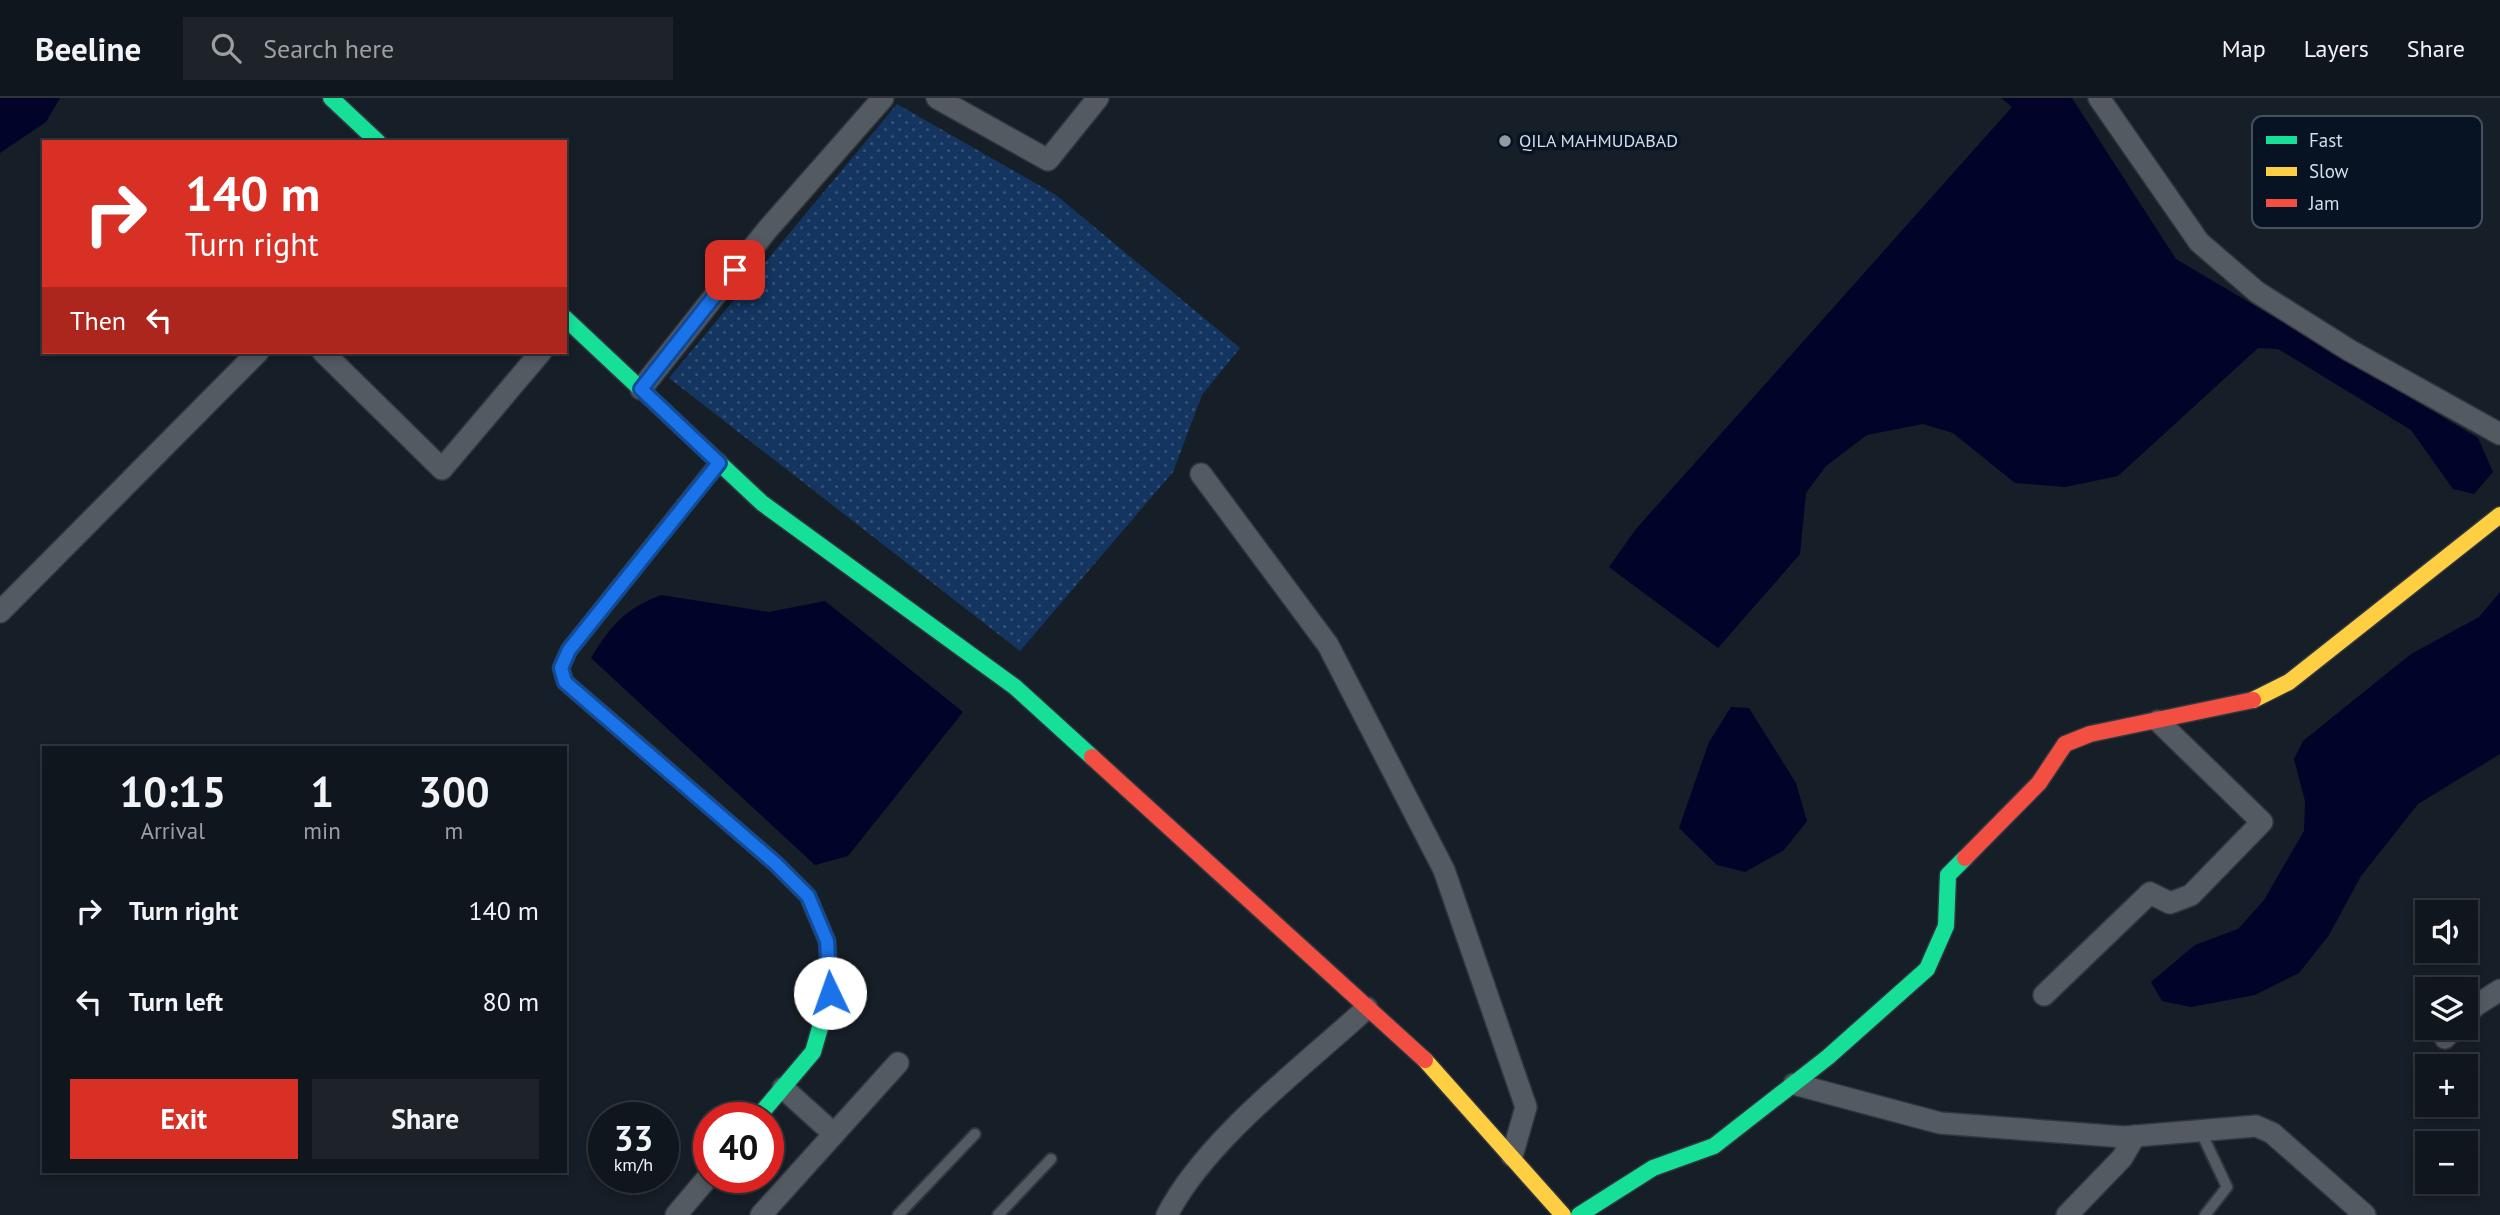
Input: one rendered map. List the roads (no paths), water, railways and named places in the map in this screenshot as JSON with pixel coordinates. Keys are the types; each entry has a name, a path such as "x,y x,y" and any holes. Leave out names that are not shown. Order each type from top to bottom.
{"street":[{"path":"331,98 376,140"},
{"path":"641,389 767,230 883,98"},
{"path":"937,98 1048,160 1098,98"},
{"path":"2099,98 2199,242 2257,292 2348,350 2500,434"},
{"path":"567,321 762,503 1015,687 1436,1070 1563,1215"},
{"path":"0,612 256,354"},
{"path":"325,354 442,469 539,354"},
{"path":"719,463 569,650 561,668 565,682 776,864 808,896 827,941 830,993 813,1052 771,1102"},
{"path":"1201,474 1328,645 1444,870 1526,1107 1512,1156"},
{"path":"1579,1215 1653,1168 1714,1146 1794,1084 1927,969 1946,926 1948,875 2039,782 2065,744 2090,734 2245,704 2289,682 2500,515"},
{"path":"2044,995 2150,893 2171,903 2191,895 2262,822 2158,721"},
{"path":"2478,1004 2500,990"},
{"path":"1167,1215 1175,1198 1230,1133 1367,1007"},
{"path":"761,1215 898,1063"},
{"path":"1794,1084 1940,1123 2136,1136 2256,1125 2272,1133 2365,1215"},
{"path":"783,1088 834,1135"},
{"path":"2067,1215 2122,1158 2136,1136"},
{"path":"676,1215 695,1193"}],"lane":[{"path":"2200,1130 2227,1187 2205,1215"},
{"path":"898,1215 975,1134"},
{"path":"998,1215 1051,1159"}],"place":[{"name":"QILA MAHMUDABAD","path":"1505,141"}]}
